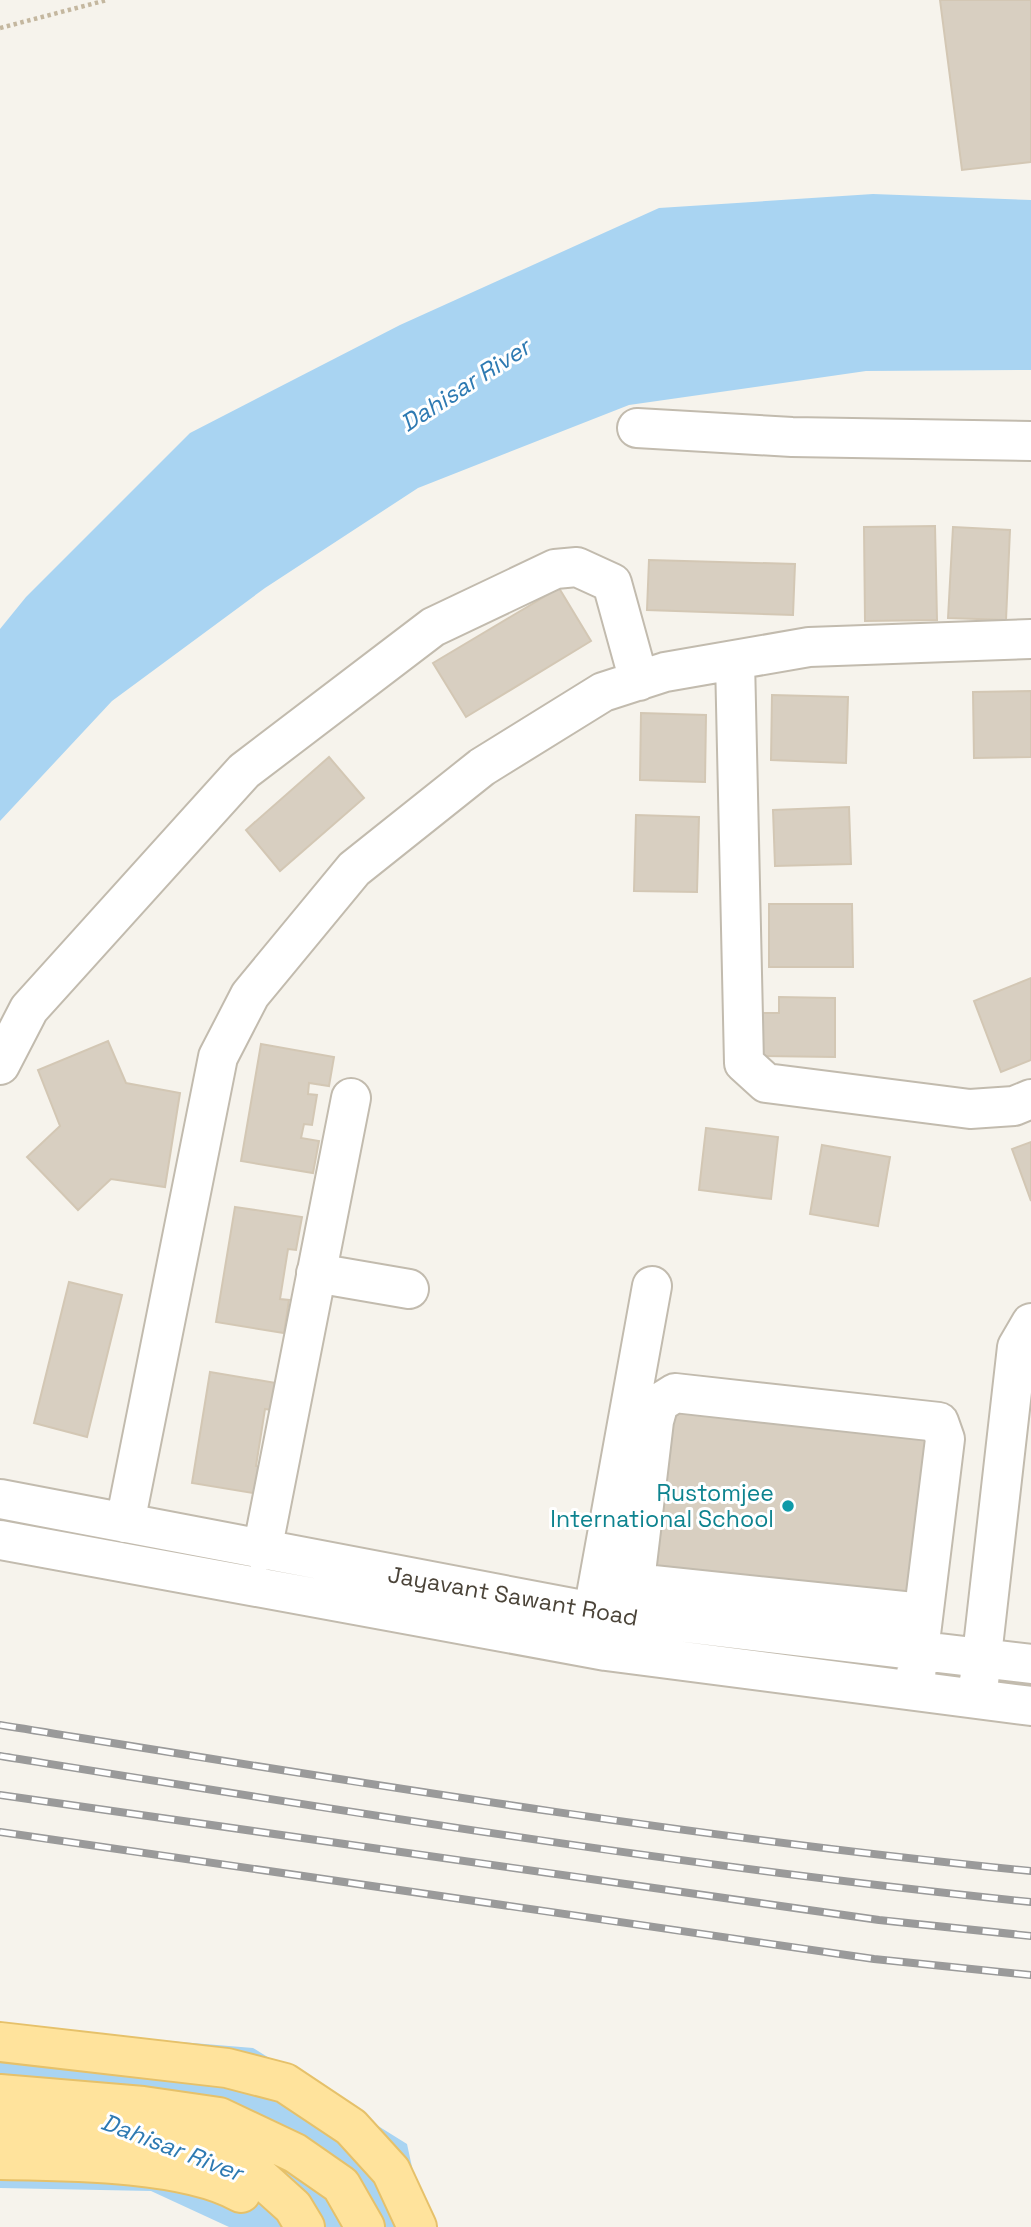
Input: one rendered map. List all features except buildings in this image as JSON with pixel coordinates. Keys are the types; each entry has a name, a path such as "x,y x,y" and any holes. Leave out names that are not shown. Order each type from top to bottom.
{"main road":[{"path":"0,2042 227,2068 285,2083 351,2127 391,2171 417,2227"},
{"path":"0,2094 143,2106 219,2117 295,2153 341,2185 365,2227"},
{"path":"0,2123 186,2143 252,2170 293,2207 306,2227"},
{"path":"0,2160 67,2161 196,2175 220,2181 246,2196 271,2216 279,2227"}],"street":[{"path":"637,428 792,437 1031,442"},
{"path":"0,1065 29,1009 244,771 433,627 555,569 577,567 612,583 639,681"},
{"path":"125,1523 218,1057 250,995 354,869 482,767 603,692 665,672 809,647 1031,639"},
{"path":"735,660 744,1063 766,1083 970,1109 1014,1107 1031,1099"},
{"path":"262,1551 351,1098"},
{"path":"316,1273 409,1289"},
{"path":"621,1617 652,1286"},
{"path":"977,1699 1017,1347 1031,1323"},
{"path":"621,1617 654,1421 659,1403 675,1393 939,1422 945,1439 915,1691"},
{"name":"Jayavant Sawant Road","path":"0,1499 262,1551 621,1617 915,1691 1031,1706"},
{"name":"Jayavant Sawant Road","path":"0,1540 621,1617 1031,1664"},
{"path":"621,1617 923,1613"}],"path":[{"path":"0,28 107,0"}],"water":[{"name":"Dahisar River","path":"873,194 1031,200 1031,370 866,371 629,405 418,488 265,588 112,701 0,821 0,629 26,597 190,433 400,325 659,208"},
{"name":"Dahisar River","path":"0,2027 253,2048 407,2144 425,2227 229,2227 151,2191 0,2188"}],"railway":[{"path":"0,1725 644,1824 773,1842 1031,1871"},
{"path":"0,1756 644,1855 1031,1902"},
{"path":"0,1795 879,1920 1031,1936"},
{"path":"0,1832 874,1959 1031,1975"}],"place":[{"name":"Rustomjee International School","path":"788,1506"}]}
